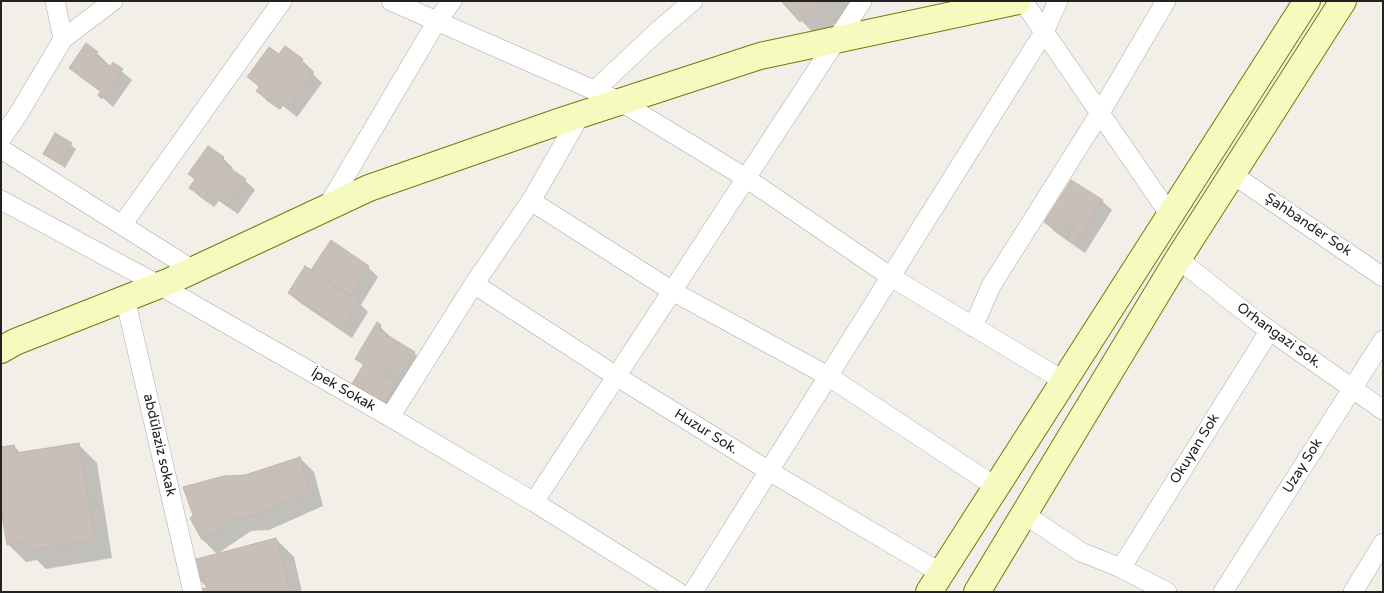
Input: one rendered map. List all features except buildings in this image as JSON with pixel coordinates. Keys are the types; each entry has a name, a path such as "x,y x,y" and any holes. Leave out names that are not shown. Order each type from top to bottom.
{"main road":[{"path":"1,350 15,342 160,285 369,188 581,114 760,56 1018,1"},
{"path":"935,582 1307,1"},
{"path":"978,592 1178,259 1343,1"}],"street":[{"path":"55,1 63,39"},
{"path":"1,139 19,113 63,39 113,1"},
{"path":"122,225 282,1"},
{"path":"391,1 621,102 746,178 891,277 1064,381"},
{"path":"327,207 437,21 452,1"},
{"path":"595,90 693,1"},
{"path":"534,502 862,1"},
{"path":"1023,1 1170,215"},
{"path":"693,592 1044,32 1058,1"},
{"path":"973,327 991,286 1100,113 1166,1"},
{"path":"390,418 474,284 531,201 581,114"},
{"path":"1,150 193,270"},
{"name":"Şahbander Sok","path":"1232,174 1383,277"},
{"name":"İpek Sokak","path":"1,200 160,285 390,418 534,502 678,592"},
{"path":"531,201 672,291 828,376 996,487"},
{"name":"Orhangazi Sok.","path":"1178,259 1270,330 1383,410"},
{"name":"Huzur Sok.","path":"474,284 616,376 769,471 935,582"},
{"name":"abdülaziz sokak","path":"125,298 193,592"},
{"name":"Okuyan Sok","path":"1120,568 1270,330"},
{"name":"Uzay Sok","path":"1223,592 1383,340"},
{"path":"1024,514 1082,552 1120,568 1166,592"},
{"path":"1353,592 1383,543"}]}
